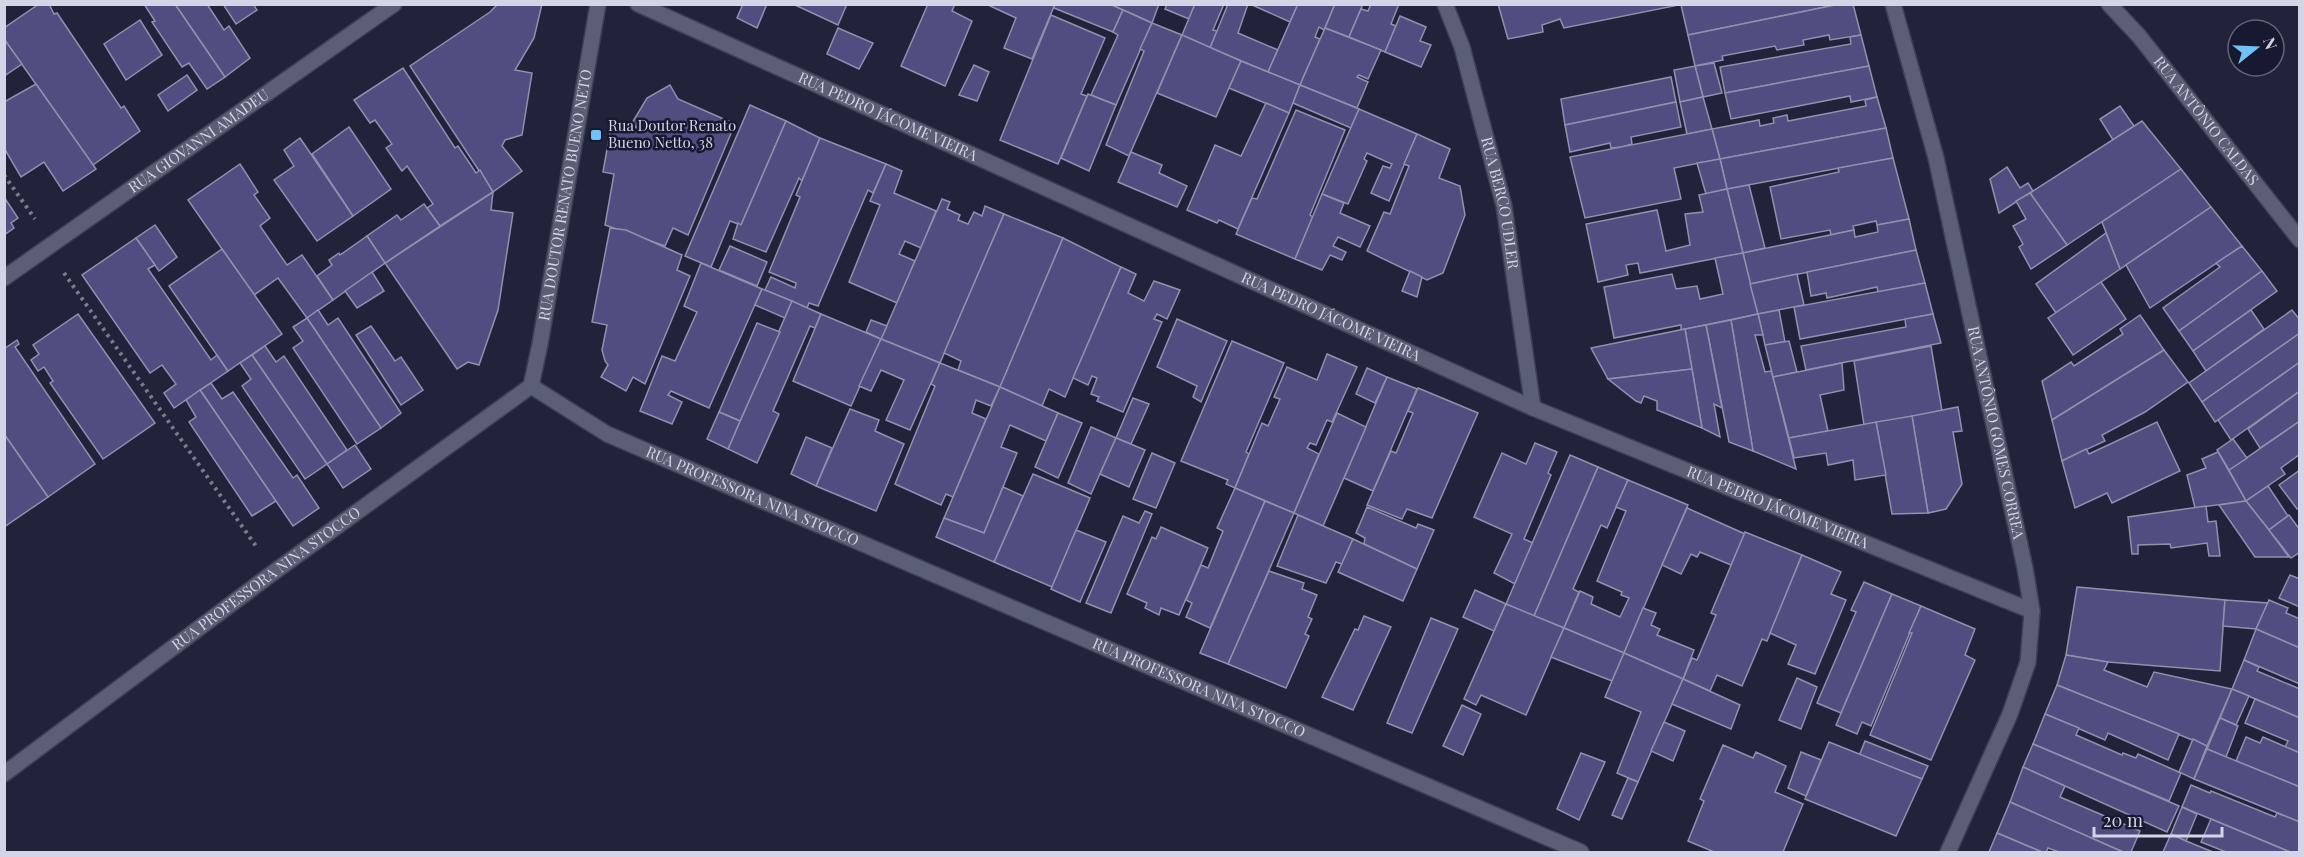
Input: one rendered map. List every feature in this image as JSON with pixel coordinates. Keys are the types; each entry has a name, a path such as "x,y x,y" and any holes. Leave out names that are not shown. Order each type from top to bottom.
{"street":[{"name":"RUA GIOVANNI AMADEU","path":"4,278 394,4"},
{"name":"RUA DOUTOR RENATO BUENO NETO","path":"531,386 598,4"},
{"name":"RUA PEDRO JÁCOME VIEIRA","path":"638,4 1533,408 2032,611"},
{"name":"RUA BERCO UDLER","path":"1445,4 1462,47 1504,206 1533,408"},
{"name":"RUA ANTÔNIO GOMES CORREA","path":"1893,4 1936,158 2025,568 2032,611 2028,662 2013,703 1948,852"},
{"name":"RUA ANTÔNIO CALDAS","path":"2109,4 2139,36 2300,240"},
{"name":"RUA PROFESSORA NINA STOCCO","path":"4,774 274,572 531,386 607,434 1581,852"}],"path":[{"path":"4,175 42,230 48,249 274,572"}],"building":[{"path":"39,4 49,4 54,14 57,13 121,108 124,106 140,131 93,165 4,39 4,28"},
{"path":"144,4 175,4 225,77 207,89 189,63 182,67 152,22 155,21"},
{"path":"175,4 207,4 224,30 229,26 250,58 225,77"},
{"path":"223,4 253,4 257,10 236,24"},
{"path":"498,4 542,4 534,38 515,70 532,73 522,135 505,140 502,146 522,171 493,192 410,66 490,12"},
{"path":"743,4 767,4 757,28 737,18"},
{"path":"793,4 847,4 838,25"},
{"path":"928,4 955,4 952,11 972,21 945,86 901,66"},
{"path":"986,4 1055,4 1032,59 1004,48 1016,18"},
{"path":"1055,4 1110,4 1123,10 1113,32 1054,8"},
{"path":"1110,4 1159,4 1152,23"},
{"path":"1167,4 1195,4 1189,19 1165,9"},
{"path":"1195,4 1224,4 1213,30 1217,31 1210,48 1182,35"},
{"path":"1228,4 1248,4 1238,33 1278,50 1268,72 1210,48"},
{"path":"1250,4 1298,4 1290,22"},
{"path":"1298,4 1335,4 1324,30 1319,27 1315,37 1320,39 1300,85 1268,72"},
{"path":"1335,4 1363,4 1349,37 1325,28"},
{"path":"1371,4 1399,4 1391,24 1396,26 1385,52 1349,37 1361,9 1368,11"},
{"path":"1498,4 1679,5 1564,28 1560,19 1542,25 1543,32 1508,39"},
{"path":"1824,4 1825,7 1688,35 1681,5"},
{"path":"1840,4 1853,4 1861,35 1830,40 1829,35 1803,40 1804,45 1777,50 1775,46 1722,56 1723,60 1695,66 1688,35"},
{"path":"1123,10 1152,23 1116,105 1091,95 1118,35 1113,32"},
{"path":"1051,15 1105,38 1081,94 1087,96 1058,164 1000,140"},
{"path":"1400,16 1426,27 1420,41 1431,45 1421,67 1385,52"},
{"path":"140,20 162,55 126,80 104,44"},
{"path":"1152,23 1182,35 1129,156 1106,145 1144,51 1140,49"},
{"path":"838,28 873,43 859,69 827,54"},
{"path":"1325,28 1381,50 1368,79 1359,75 1357,77 1368,82 1357,108 1300,85"},
{"path":"1182,35 1241,61 1216,117 1157,93"},
{"path":"1861,35 1869,66 1725,93 1720,67 1851,44 1850,37"},
{"path":"4,39 22,64 4,76"},
{"path":"1241,61 1300,85 1289,113 1229,88"},
{"path":"1714,63 1722,93 1703,97 1695,66"},
{"path":"974,65 989,72 977,101 959,95"},
{"path":"1695,66 1703,97 1680,102 1674,70"},
{"path":"1869,66 1877,97 1851,102 1850,96 1731,119 1725,93"},
{"path":"403,68 455,148 458,146 476,173 480,170 493,192 440,226 427,208 433,204 407,166 402,171 386,148 392,144 375,120 370,123 354,100"},
{"path":"187,75 197,90 168,111 158,95"},
{"path":"1671,77 1676,102 1565,125 1561,99"},
{"path":"36,84 96,169 63,191 44,162 21,177 4,148 4,102"},
{"path":"670,85 678,99 735,124 688,235 673,228 665,246 605,225 614,174 603,172 612,121 638,128 632,123 647,98"},
{"path":"1300,85 1359,109 1351,128 1293,103"},
{"path":"1088,94 1116,105 1089,171 1061,158"},
{"path":"1703,97 1712,129 1687,134 1680,102"},
{"path":"1877,97 1886,128 1720,159 1712,129 1759,120 1760,126 1774,123 1773,118 1787,115 1788,121 1866,106 1865,100"},
{"path":"1676,102 1681,127 1631,137 1632,144 1622,147 1611,148 1610,143 1570,152 1565,125"},
{"path":"1266,103 1289,113 1238,229 1219,220 1217,223 1187,210 1215,145 1241,156"},
{"path":"750,105 786,121 741,225 730,221 711,267 685,256"},
{"path":"2120,106 2134,126 2113,140 2100,119"},
{"path":"1359,109 1417,134 1389,201 1371,193 1383,166 1390,168 1392,164 1367,153 1364,159 1367,161 1348,204 1322,194"},
{"path":"1296,110 1345,130 1310,215 1313,217 1295,259 1236,234 1252,198 1257,199"},
{"path":"786,121 820,138 802,181 799,178 766,252 733,239 738,223 741,225"},
{"path":"2142,121 2181,169 2067,245 2030,193"},
{"path":"349,127 391,189 353,216 312,154"},
{"path":"1886,128 1893,158 1727,189 1720,159"},
{"path":"1712,129 1720,159 1674,168 1681,199 1585,218 1570,157"},
{"path":"1417,134 1450,149 1439,178 1460,186 1465,215 1443,273 1427,280 1367,251 1384,212 1390,214 1409,166 1404,164"},
{"path":"300,138 353,216 317,241 274,180 294,166 284,150"},
{"path":"820,138 886,164 873,193 868,190 818,306 809,303 807,308 765,290 771,277 795,288 796,283 769,272 800,197 796,195"},
{"path":"1131,152 1162,165 1159,173 1187,186 1177,207 1118,182"},
{"path":"1893,158 1909,219 1877,225 1876,221 1853,226 1854,230 1831,235 1830,230 1781,239 1770,187 1839,172 1838,168"},
{"path":"1720,159 1727,189 1706,194 1697,163"},
{"path":"240,164 258,192 254,195 270,218 260,226 287,265 302,255 333,300 307,318 278,278 254,295 188,200"},
{"path":"886,164 902,171 894,193 936,211 921,248 905,241 899,254 915,261 897,303 849,282 880,205 870,201"},
{"path":"2007,167 2020,188 2028,183 2033,191 1999,213 1990,179"},
{"path":"2181,169 2211,207 2120,269 2102,222"},
{"path":"1749,185 1765,248 1743,253 1727,189"},
{"path":"1727,189 1743,253 1640,273 1638,263 1626,265 1628,275 1598,282 1586,224 1657,210 1666,251 1690,245 1685,214 1703,212 1699,195"},
{"path":"493,192 491,210 513,213 498,310 479,365 468,362 457,369 385,263"},
{"path":"2030,193 2067,245 2031,269 2019,247 2023,244 2013,226 2026,219 2016,201"},
{"path":"1322,194 1344,203 1340,213 1370,226 1360,247 1338,237 1333,246 1346,252 1342,260 1330,255 1322,270 1295,259"},
{"path":"4,197 18,218 11,223 14,228 4,235"},
{"path":"942,199 950,202 947,209 960,215 958,220 968,224 974,212 982,216 985,206 1004,214 940,363 881,339"},
{"path":"424,204 440,226 385,263 367,236 397,215 401,220"},
{"path":"2211,207 2242,246 2150,308 2126,265"},
{"path":"1004,214 1063,238 1000,387 958,370 961,361 944,353"},
{"path":"1909,219 1916,250 1750,284 1743,253 1854,230 1855,237 1878,232 1877,225"},
{"path":"155,225 177,257 159,271 136,238"},
{"path":"610,228 626,230 682,255 677,270 690,276 645,384 633,377 626,391 601,377 608,365 602,350 607,325 592,322"},
{"path":"2106,233 2120,269 2056,313 2036,284"},
{"path":"367,236 385,263 333,300 317,276 332,265 329,260"},
{"path":"136,238 155,265 148,269 211,360 217,355 228,371 174,408 164,393 176,384 162,365 150,373 82,275"},
{"path":"1063,238 1121,267 1065,397 1049,389 1042,406 1000,387"},
{"path":"730,246 767,262 757,286 719,270"},
{"path":"2242,246 2262,271 2179,331 2163,308 2220,267 2216,263"},
{"path":"222,249 282,334 228,371 169,286"},
{"path":"1916,250 1925,283 1878,292 1877,287 1827,298 1826,293 1811,296 1807,272"},
{"path":"1743,253 1758,314 1681,330 1681,325 1614,338 1604,287 1672,274 1676,289 1697,286 1700,299 1723,294 1715,258"},
{"path":"701,263 762,289 709,408 671,391 668,395 682,402 672,424 640,411 662,356 675,361 697,312 684,306"},
{"path":"1121,267 1136,274 1128,293 1144,301 1154,281 1180,290 1167,319 1157,314 1154,319 1162,322 1123,412 1097,401 1099,397 1091,394 1097,378 1092,376 1088,385 1073,378"},
{"path":"1410,271 1422,277 1417,297 1402,291"},
{"path":"2262,271 2277,291 2193,351 2179,331"},
{"path":"372,272 384,291 357,308 345,291"},
{"path":"1797,274 1804,305 1758,314 1750,284"},
{"path":"2101,282 2126,319 2073,355 2048,318"},
{"path":"1925,283 1933,314 1800,339 1794,307"},
{"path":"762,289 792,301 785,318 755,305"},
{"path":"792,301 821,314 815,328 810,326 773,411 779,414 757,463 728,449"},
{"path":"318,310 328,325 338,318 401,413 381,428 307,318"},
{"path":"1779,310 1785,342 1765,345 1758,314"},
{"path":"2251,310 2264,329 2206,371 2193,351"},
{"path":"2292,310 2300,320 2300,333 2202,402 2189,383"},
{"path":"78,314 155,423 103,459 50,383 53,381 44,367 38,371 31,360 39,354 33,345"},
{"path":"821,314 881,339 851,406 793,381"},
{"path":"1758,314 1763,335 1755,335 1765,372 1771,371 1773,377 1796,469 1753,451 1731,320"},
{"path":"1933,314 1941,343 1806,370 1801,346 1906,327 1905,319"},
{"path":"2140,315 2164,350 2052,420 2042,381 2071,362 2074,366 2123,334 2120,329"},
{"path":"307,318 381,428 357,444 293,348 303,341 293,327"},
{"path":"1177,319 1227,341 1201,402 1193,397 1197,386 1157,367"},
{"path":"871,320 887,326 881,339 866,332"},
{"path":"1731,320 1753,451 1729,442 1706,325"},
{"path":"757,323 780,332 740,421 719,412"},
{"path":"1706,325 1722,408 1714,404 1720,437 1702,428 1685,329"},
{"path":"371,326 395,361 401,357 423,390 401,405 356,335"},
{"path":"1685,329 1692,369 1608,379 1591,348"},
{"path":"2300,333 2300,362 2215,422 2202,402"},
{"path":"881,339 940,363 910,430 886,420 904,380 881,370 871,391 859,386"},
{"path":"17,340 19,344 15,347 95,464 48,497 4,434 4,349"},
{"path":"1232,341 1284,363 1246,452 1249,454 1235,488 1226,484 1228,480 1181,461"},
{"path":"1789,341 1797,372 1773,377 1765,345"},
{"path":"265,346 276,362 284,356 347,450 327,464 252,355"},
{"path":"1931,346 1942,411 1864,425 1854,361"},
{"path":"2164,350 2188,382 2145,412 2102,435 2105,441 2062,461 2052,420"},
{"path":"1327,354 1357,367 1332,422 1327,420 1316,445 1310,443 1307,448 1319,454 1294,513 1235,488 1262,423 1268,426 1280,399 1274,397 1287,367 1317,380"},
{"path":"252,355 327,464 305,479 242,386 251,379 240,363"},
{"path":"2300,362 2300,391 2231,440 2218,420"},
{"path":"940,363 1000,387 991,406 976,400 972,413 986,419 953,497 946,494 941,505 895,484 935,386 931,384"},
{"path":"1842,363 1844,390 1820,395 1828,431 1789,438 1773,377"},
{"path":"1367,368 1387,377 1375,403 1356,394"},
{"path":"1692,369 1702,428 1657,410 1657,401 1644,396 1641,403 1636,401 1608,379"},
{"path":"1387,377 1417,389 1373,491 1344,478"},
{"path":"211,383 222,399 233,392 293,478 297,475 319,508 293,526 200,390"},
{"path":"1000,387 1058,413 1046,441 1010,425 1001,447 1017,453 984,533 944,518"},
{"path":"1418,388 1478,413 1432,518 1407,509 1402,519 1367,505 1391,451 1396,453 1413,413 1408,411"},
{"path":"200,390 276,501 252,516 189,422 196,417 186,400"},
{"path":"2300,391 2300,421 2260,448 2248,429"},
{"path":"1133,398 1149,404 1131,444 1116,438"},
{"path":"1958,407 1962,431 1953,432 1962,484 1946,509 1928,513 1912,416"},
{"path":"850,409 879,420 875,431 904,444 876,511 816,486"},
{"path":"719,412 740,421 728,449 707,439"},
{"path":"1058,413 1082,423 1058,478 1035,467"},
{"path":"1337,413 1366,427 1323,526 1294,513"},
{"path":"1912,416 1928,513 1892,514 1876,422"},
{"path":"2300,421 2300,454 2281,468 2285,474 2246,501 2229,470"},
{"path":"1876,422 1886,475 1855,480 1853,460 1828,465 1826,453 1794,458 1789,438"},
{"path":"2157,422 2180,471 2112,503 2107,493 2075,508 2062,461 2086,449 2089,454"},
{"path":"1091,427 1116,438 1091,494 1068,483"},
{"path":"4,434 48,497 4,527"},
{"path":"806,437 832,448 816,486 791,474"},
{"path":"1116,438 1145,450 1129,487 1100,474"},
{"path":"2233,439 2247,458 2229,470 2217,450"},
{"path":"1535,443 1557,452 1548,473 1551,475 1524,539 1533,543 1515,584 1494,573 1512,534 1474,517 1502,453 1526,464"},
{"path":"355,445 371,469 343,488 327,464"},
{"path":"2218,452 2246,501 2195,508 2187,475 2206,468 2202,459"},
{"path":"1152,453 1175,463 1156,508 1133,499"},
{"path":"1570,455 1598,467 1534,616 1506,604"},
{"path":"1598,467 1628,480 1607,528 1601,525 1573,589 1579,592 1564,628 1534,616"},
{"path":"2300,470 2300,507 2297,509 2279,485"},
{"path":"1033,474 1090,498 1052,587 994,562"},
{"path":"1628,480 1688,505 1624,653 1564,628 1580,591 1593,597 1591,604 1620,617 1629,598 1621,595 1622,592 1597,581 1626,511 1616,507"},
{"path":"2268,486 2288,516 2269,530 2246,501"},
{"path":"1003,487 1023,496 994,562 936,537 944,518 984,533"},
{"path":"1235,488 1265,501 1210,628 1186,617 1192,603 1186,600 1201,565 1208,568 1223,531 1217,528"},
{"path":"1265,501 1294,513 1228,664 1200,653"},
{"path":"2246,501 2289,557 2255,557 2219,505"},
{"path":"2206,506 2208,522 2216,521 2220,556 2209,556 2207,543 2171,548 2170,544 2138,545 2138,554 2132,554 2128,517"},
{"path":"1367,507 1416,528 1418,524 1434,530 1417,569 1364,544 1365,538 1356,533"},
{"path":"1687,508 1745,534 1731,565 1700,552 1697,557 1691,554 1681,574 1662,565"},
{"path":"1145,511 1152,514 1111,613 1086,603 1123,516 1139,523"},
{"path":"1298,515 1353,539 1342,564 1336,562 1326,583 1277,566"},
{"path":"2289,515 2300,530 2300,552 2291,558 2269,530"},
{"path":"1161,527 1208,548 1179,615 1161,608 1159,615 1145,608 1147,603 1127,594 1152,537 1156,539"},
{"path":"1076,530 1106,542 1080,602 1051,589"},
{"path":"1745,532 1802,555 1767,641 1762,639 1742,686 1717,675 1710,691 1683,679 1692,658 1697,660 1716,615 1711,613"},
{"path":"1353,539 1417,569 1403,601 1338,572"},
{"path":"1802,555 1841,572 1831,594 1846,600 1815,674 1788,664 1796,645 1770,633"},
{"path":"1269,571 1304,583 1302,589 1317,595 1308,617 1312,619 1305,634 1309,636 1286,688 1228,664"},
{"path":"2290,575 2300,579 2300,607 2279,598"},
{"path":"1864,582 1892,594 1841,713 1817,703 1856,612 1851,610"},
{"path":"2077,587 2225,600 2220,671 2108,662 2066,655"},
{"path":"1475,590 1506,604 1494,631 1463,617"},
{"path":"1892,594 1921,606 1871,726 1862,722 1857,734 1836,725"},
{"path":"2225,600 2268,603 2256,629 2223,626"},
{"path":"2269,600 2288,608 2286,613 2300,619 2300,648 2256,629"},
{"path":"1506,604 1564,628 1526,715 1481,695 1476,705 1464,699"},
{"path":"1921,606 1975,629 1965,655 1975,660 1931,760 1870,735"},
{"path":"1643,608 1656,613 1651,625 1660,629 1657,635 1694,650 1683,679 1624,653"},
{"path":"1364,616 1391,627 1353,710 1322,697 1355,629 1358,630"},
{"path":"1431,618 1458,629 1412,733 1387,723"},
{"path":"1564,628 1624,653 1612,681 1551,657"},
{"path":"2256,629 2300,648 2300,684 2244,660"},
{"path":"1624,653 1683,679 1638,782 1617,773 1641,712 1605,697"},
{"path":"2066,655 2108,662 2104,670 2147,687 2154,672 2232,689 2207,746 2057,685"},
{"path":"2244,660 2259,667 2257,671 2300,689 2300,718 2232,689"},
{"path":"1797,678 1817,687 1801,729 1779,720"},
{"path":"1683,679 1740,705 1731,729 1672,704"},
{"path":"2057,685 2179,734 2168,760 2108,733 2105,740 2045,714"},
{"path":"2232,689 2249,696 2236,725 2220,718"},
{"path":"2255,699 2300,718 2300,753 2285,747 2288,741 2245,723"},
{"path":"1462,705 1481,714 1463,755 1443,746"},
{"path":"2045,714 2079,728 2076,735 2122,755 2123,753 2136,758 2138,754 2181,773 2169,801 2033,744"},
{"path":"2220,718 2238,726 2226,757 2207,749"},
{"path":"1664,722 1685,731 1673,761 1651,751"},
{"path":"2246,737 2260,743 2263,737 2300,753 2300,787 2236,761"},
{"path":"2193,739 2207,746 2194,779 2179,772"},
{"path":"1865,741 1928,766 1922,779 1859,756"},
{"path":"1829,742 1922,779 1896,836 1805,799"},
{"path":"2033,744 2179,806 2167,832 2023,767"},
{"path":"1723,745 1753,758 1756,752 1786,766 1775,792 1803,804 1783,852 1711,852 1688,841 1704,801 1700,799"},
{"path":"2207,749 2300,787 2300,822 2194,779"},
{"path":"1801,752 1821,760 1806,796 1788,788"},
{"path":"1581,753 1605,762 1579,820 1557,809"},
{"path":"2023,767 2065,786 2060,797 2140,831 2131,852 2123,852 2010,802"},
{"path":"1628,778 1638,782 1622,819 1612,815"},
{"path":"2191,785 2275,817 2277,813 2300,822 2300,852 2290,852 2182,807"},
{"path":"2010,802 2123,852 2059,852 2048,848 2046,852 2042,852 1997,833"},
{"path":"2182,807 2197,814 2186,841 2171,834"},
{"path":"2211,819 2290,852 2226,852 2201,842"},
{"path":"1997,833 2042,852 1989,852"},
{"path":"2171,834 2186,841 2213,852 2163,852"}],"place":[{"name":"Rua Doutor Renato Bueno Netto, 38","path":"596,135"}]}
